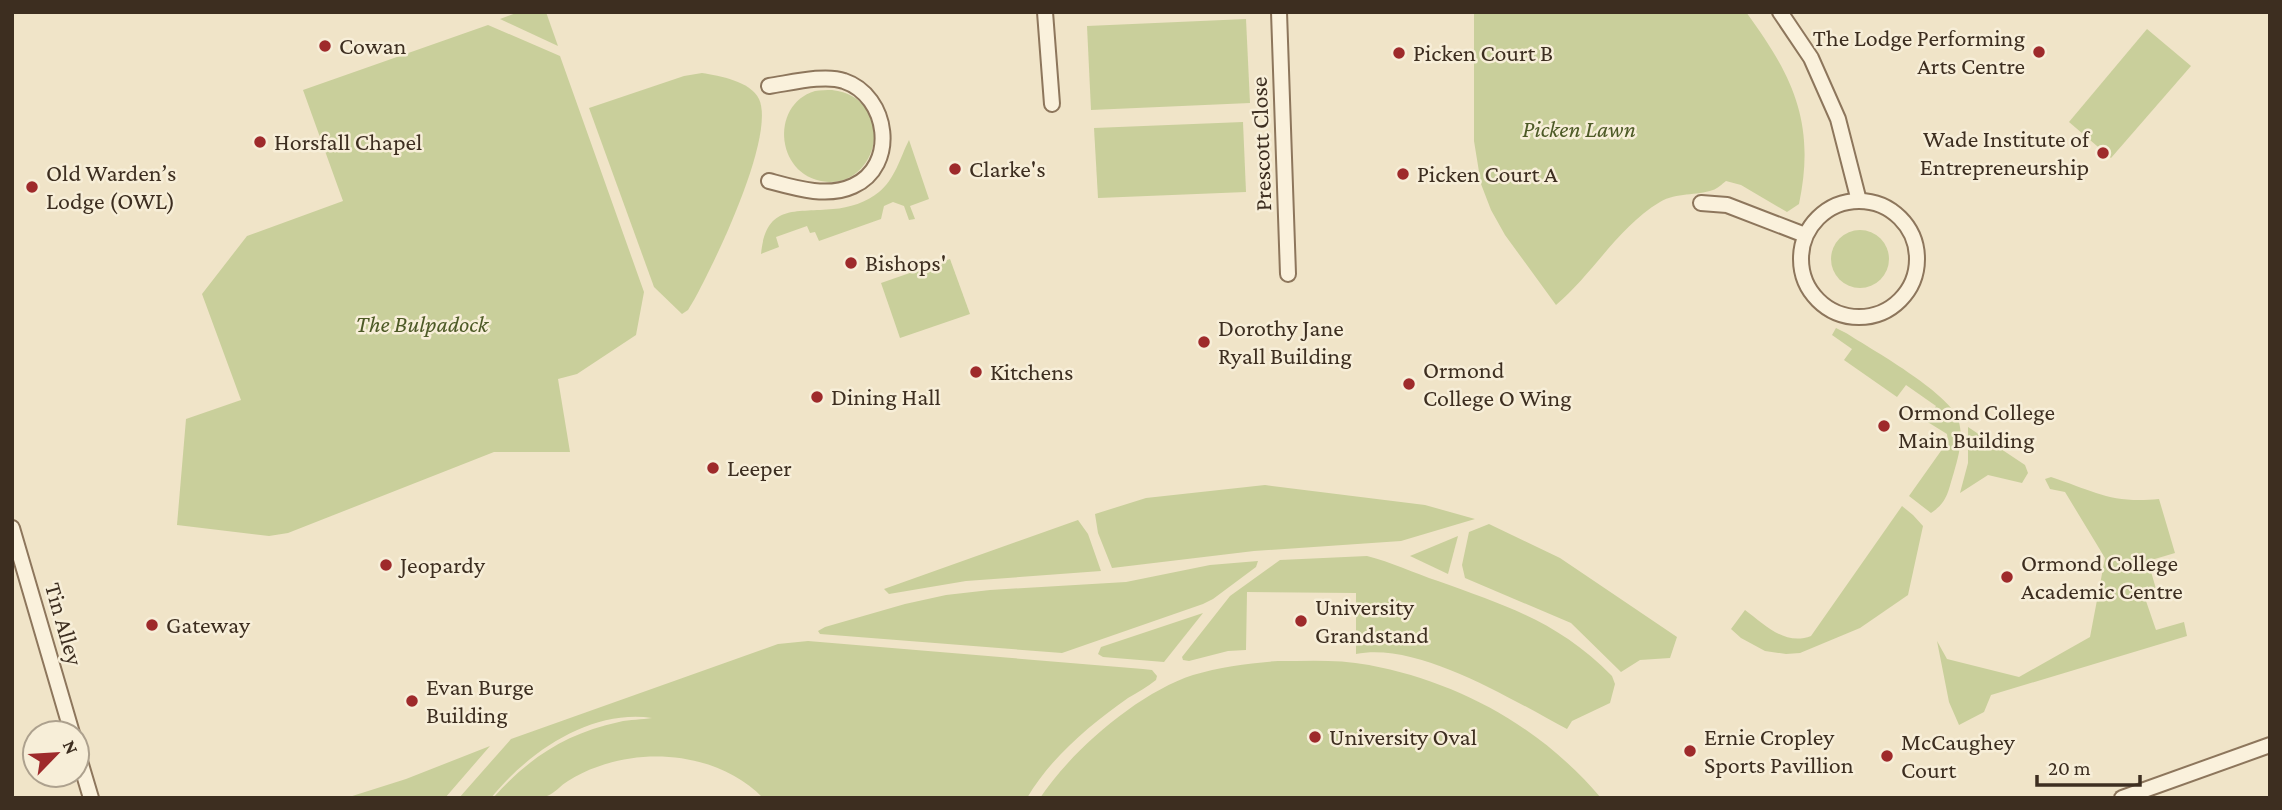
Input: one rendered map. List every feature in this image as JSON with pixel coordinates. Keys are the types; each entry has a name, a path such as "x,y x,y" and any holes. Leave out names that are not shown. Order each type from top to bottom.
{"lane":[{"path":"1045,12 1052,104"},
{"name":"Prescott Close","path":"1279,12 1288,274"},
{"path":"1780,12 1811,58 1838,119 1859,201"},
{"path":"769,86 820,79 844,80 863,92 876,106 884,129 881,153 872,172 854,186 831,192 799,189 769,181"},
{"path":"1850,200 1869,201 1888,208 1903,220 1914,237 1918,256 1915,276 1907,293 1893,307 1876,316 1857,318 1839,314 1822,305 1809,290 1802,272 1800,254 1805,235 1815,218 1831,206 1850,200"},
{"path":"1701,203 1727,205 1805,235"},
{"name":"Tin Alley","path":"12,528 68,719"},
{"path":"2122,798 2270,745"}],"green space":[{"path":"519,12 546,12 558,46 500,19"},
{"name":"Picken Lawn","path":"1474,12 1746,12 1777,58 1797,102 1805,149 1799,204 1787,212 1741,185 1726,181 1713,190 1666,199 1631,224 1556,305 1505,235 1481,184 1474,141"},
{"path":"1246,19 1250,103 1091,110 1087,26"},
{"name":"The Bulpadock","path":"488,25 560,56 644,292 636,335 577,374 558,379 570,452 494,452 288,533 269,536 177,525 186,419 241,400 202,294 247,236 343,201 303,90"},
{"path":"2147,29 2191,66 2111,158 2069,122"},
{"path":"702,73 734,80 749,88 759,99 762,117 751,169 728,230 703,283 688,310 682,314 654,287 589,108 684,76"},
{"path":"832,90 852,96 866,108 873,123 874,139 870,155 860,169 847,179 829,182 811,178 798,169 789,156 784,141 785,125 790,111 800,99 815,91"},
{"path":"1243,122 1246,192 1098,198 1094,128"},
{"path":"909,140 929,199 910,206 915,219 909,220 904,206 893,202 884,206 881,219 819,241 815,232 810,233 807,226 776,237 779,247 761,254 769,226 776,218 795,212 851,206 879,192 893,175"},
{"path":"1854,230 1866,230 1881,238 1889,253 1889,265 1881,280 1866,288 1854,288 1839,280 1831,265 1831,253 1839,238"},
{"path":"950,259 970,314 900,338 881,283"},
{"path":"1836,328 1925,384 1940,396 1958,419 1961,439 1949,490 1937,509 1931,513 1909,496 1948,441 1947,434 1926,421 1936,406 1906,385 1897,397 1844,360 1852,349 1832,335"},
{"path":"1968,427 2025,465 2028,473 2022,483 1988,475 1960,493 1968,463"},
{"path":"2051,477 2115,498 2159,499 2175,553 2148,561 2158,596 2146,601 2156,630 2184,622 2187,636 1991,695 1984,712 1959,725 1949,702 1937,641 1947,659 2019,677 2090,637 2105,558 2065,492 2050,489 2045,479"},
{"path":"1265,485 1425,505 1475,519 1401,541 1254,551 1112,568 1098,533 1095,514 1146,498"},
{"path":"1902,506 1923,526 1908,595 1860,628 1800,653 1765,651 1741,638 1731,629 1745,610 1784,636 1811,636"},
{"path":"1078,520 1088,534 1101,571 966,581 889,594 884,589"},
{"path":"1489,524 1560,558 1677,637 1670,658 1640,660 1621,672 1571,623 1465,578 1462,565 1469,532"},
{"path":"1458,536 1448,574 1410,556"},
{"path":"1367,556 1487,599 1552,629 1592,657 1612,676 1615,684 1610,703 1572,721 1567,729 1492,689 1436,664 1381,652 1356,654 1356,593 1247,592 1246,650 1183,660 1182,657 1230,596 1280,560"},
{"path":"1258,561 1256,567 1203,604 1062,653 820,634 818,631 905,604 946,595 1126,582 1210,565"},
{"path":"1203,613 1164,662 1103,657 1098,654 1101,647"},
{"path":"808,641 1143,669 1152,670 1157,676 1156,680 1114,708 1059,755 1027,798 763,798 727,772 706,764 684,759 640,757 586,771 542,798 493,798 535,759 565,741 600,727 627,720 652,718 629,717 606,720 562,737 523,765 491,798 459,798 511,739 778,644"},
{"name":"University Oval","path":"1278,661 1335,661 1369,665 1435,683 1466,696 1525,729 1552,750 1601,798 1040,798 1088,743 1150,695 1172,683 1203,672"},
{"path":"490,746 445,798 346,798 406,779"}],"place":[{"name":"Cowan","path":"325,46"},
{"name":"The Lodge Performing Arts Centre","path":"2039,52"},
{"name":"Picken Court B","path":"1399,53"},
{"name":"Horsfall Chapel","path":"260,142"},
{"name":"Wade Institute of Entrepreneurship","path":"2103,153"},
{"name":"Clarke's","path":"955,169"},
{"name":"Picken Court A","path":"1403,174"},
{"name":"Old Warden’s Lodge (OWL)","path":"32,187"},
{"name":"Bishops'","path":"851,263"},
{"name":"Dorothy Jane Ryall Building","path":"1204,342"},
{"name":"Kitchens","path":"976,372"},
{"name":"Ormond College O Wing","path":"1409,384"},
{"name":"Dining Hall","path":"817,397"},
{"name":"Ormond College Main Building","path":"1884,426"},
{"name":"Leeper","path":"713,468"},
{"name":"Jeopardy","path":"386,565"},
{"name":"Ormond College Academic Centre","path":"2007,577"},
{"name":"University Grandstand","path":"1301,621"},
{"name":"Gateway","path":"152,625"},
{"name":"Evan Burge Building","path":"412,701"},
{"name":"University Oval","path":"1315,737"},
{"name":"Ernie Cropley Sports Pavillion","path":"1690,751"},
{"name":"McCaughey Court","path":"1887,756"}]}
